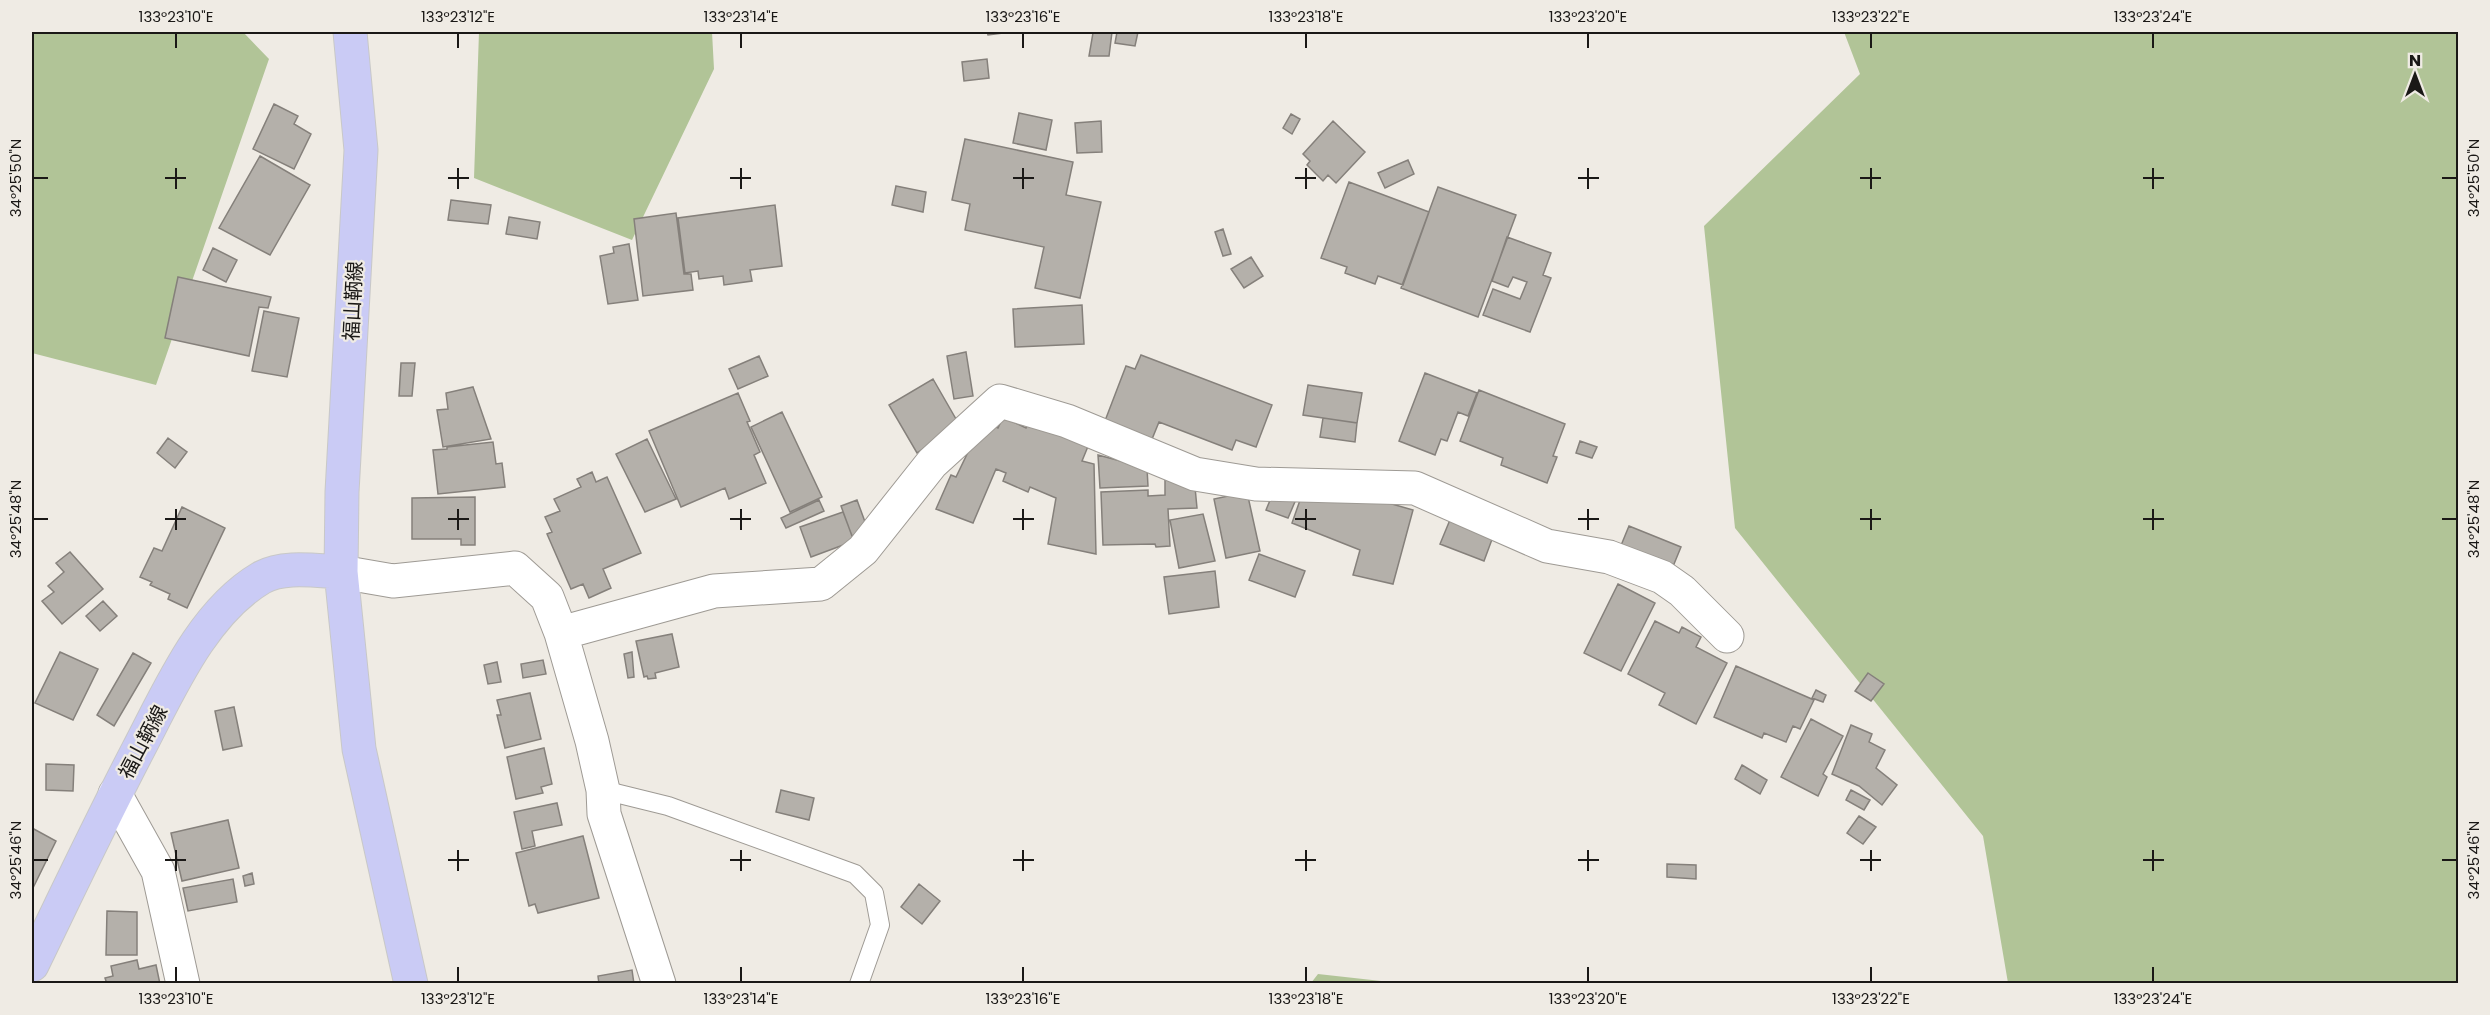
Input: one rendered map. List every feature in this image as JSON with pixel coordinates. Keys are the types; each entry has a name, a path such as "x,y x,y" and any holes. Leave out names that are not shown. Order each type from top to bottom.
{"main road":[{"name":"福山鞆線","path":"350,32 361,150 342,492 341,572 359,749 411,984"},
{"name":"福山鞆線","path":"32,966 115,794 181,669 207,630 233,599 262,577 291,570 341,572"}],"street":[{"path":"561,633 714,591 821,584 863,550 932,463 1000,401 1066,422 1195,474 1256,484 1415,488 1547,546 1609,556 1662,577 1682,591 1727,636"},
{"path":"341,572 393,581 515,568 547,597 561,633 603,790 604,814 659,984"},
{"path":"115,794 158,871 183,984"}],"lane":[{"path":"603,790 668,806 855,874 874,893 880,925 859,984"}],"green space":[{"path":"32,32 243,32 269,59 156,385 32,353"},
{"path":"479,32 712,32 714,69 632,240 474,178"},
{"path":"1844,32 2458,32 2458,983 2008,983 1983,836 1735,528 1704,226 1860,74"},
{"path":"1318,974 1399,983 1311,983"}],"building":[{"path":"987,32 1011,32 988,35"},
{"path":"1079,32 1112,32 1109,56 1089,56 1093,33"},
{"path":"1117,32 1138,32 1135,46 1115,43"},
{"path":"987,59 989,78 964,81 962,62"},
{"path":"274,104 298,116 294,124 311,134 294,169 253,149"},
{"path":"1019,113 1052,120 1046,150 1013,143"},
{"path":"1291,114 1300,119 1292,134 1283,128"},
{"path":"1101,121 1102,152 1077,153 1075,123"},
{"path":"1333,121 1365,152 1336,183 1328,175 1323,181 1307,165 1310,161 1303,154"},
{"path":"965,139 1073,162 1066,195 1101,202 1080,298 1035,288 1044,247 965,230 970,204 952,200"},
{"path":"260,156 310,185 270,255 219,228"},
{"path":"1408,160 1414,174 1385,188 1378,173"},
{"path":"1349,182 1429,212 1403,285 1378,276 1375,284 1345,273 1347,267 1321,258"},
{"path":"896,186 926,192 923,212 892,205"},
{"path":"1438,187 1516,215 1478,317 1401,288"},
{"path":"451,200 491,205 488,224 448,220"},
{"path":"775,205 782,266 750,270 752,281 724,285 723,276 699,279 698,271 685,273 678,218"},
{"path":"676,213 684,274 691,274 693,290 643,296 634,219"},
{"path":"509,217 540,222 537,239 506,234"},
{"path":"1223,229 1231,254 1223,256 1215,232"},
{"path":"1507,237 1551,253 1543,275 1551,278 1530,332 1483,315 1493,289 1520,299 1527,282 1513,277 1508,287 1492,281"},
{"path":"629,244 638,300 608,304 600,256 614,253 613,247"},
{"path":"213,248 237,260 226,282 203,270"},
{"path":"1251,257 1263,276 1244,288 1231,269"},
{"path":"178,277 271,297 268,308 259,307 249,356 165,338"},
{"path":"1082,305 1084,344 1015,347 1013,309"},
{"path":"264,311 299,318 287,377 252,371"},
{"path":"966,352 973,396 954,399 947,356"},
{"path":"1141,355 1272,405 1256,447 1236,440 1232,450 1159,422 1150,444 1103,426 1126,366 1135,369"},
{"path":"759,356 768,376 738,389 729,369"},
{"path":"401,363 415,363 412,396 399,396"},
{"path":"1425,373 1477,393 1468,416 1458,412 1447,441 1441,439 1435,455 1399,441"},
{"path":"933,379 960,426 917,453 889,405"},
{"path":"1308,385 1362,393 1357,423 1303,415"},
{"path":"473,387 491,439 443,447 437,410 448,409 446,393"},
{"path":"1479,390 1565,424 1553,456 1557,457 1547,483 1501,465 1503,458 1460,441"},
{"path":"738,393 760,452 754,455 766,483 729,499 725,488 681,507 649,431"},
{"path":"782,412 822,497 790,512 751,427"},
{"path":"1003,417 1026,428 1031,417 1089,444 1082,461 1094,464 1096,554 1048,544 1056,498 1030,487 1028,492 1003,481 1006,473 996,469 973,523 936,509 951,475 956,477 983,421 998,428"},
{"path":"1323,418 1357,423 1355,442 1320,437"},
{"path":"168,438 187,452 175,468 157,453"},
{"path":"647,439 676,499 645,512 616,454"},
{"path":"1580,441 1597,447 1592,458 1576,453"},
{"path":"493,442 496,464 502,463 505,487 438,494 433,450"},
{"path":"1098,455 1147,468 1148,486 1100,488"},
{"path":"1311,469 1356,483 1385,502 1413,510 1393,584 1353,575 1360,550 1292,523"},
{"path":"592,472 596,482 607,477 641,553 603,569 611,588 589,598 583,584 571,589 547,534 552,532 545,517 560,511 554,499 581,487 577,479"},
{"path":"1165,477 1195,487 1197,508 1168,509 1170,546 1103,545 1101,492 1148,490 1148,496 1165,495"},
{"path":"1278,481 1300,490 1288,518 1266,510"},
{"path":"1247,492 1260,551 1226,558 1214,499"},
{"path":"475,497 475,545 461,545 461,539 412,539 412,498"},
{"path":"819,500 824,511 786,528 781,518"},
{"path":"857,500 868,530 852,536 841,506"},
{"path":"182,507 225,528 187,608 168,599 170,594 150,585 152,582 140,577 154,548 162,551"},
{"path":"843,512 854,541 811,557 800,527"},
{"path":"1203,514 1215,561 1179,568 1170,520"},
{"path":"1452,515 1494,534 1484,561 1440,544"},
{"path":"1629,526 1681,547 1667,581 1615,560"},
{"path":"70,552 103,589 62,624 42,601 54,592 48,586 64,572 56,563"},
{"path":"1259,554 1305,571 1295,597 1249,580"},
{"path":"1215,571 1219,607 1169,614 1164,577"},
{"path":"1618,584 1655,603 1621,671 1584,653"},
{"path":"103,601 117,616 100,631 86,616"},
{"path":"1655,621 1679,633 1682,627 1701,637 1696,647 1727,663 1696,724 1659,705 1665,693 1628,674"},
{"path":"672,634 679,667 655,673 656,678 644,677 636,641"},
{"path":"60,652 98,669 73,720 35,703"},
{"path":"632,652 634,677 628,678 624,654"},
{"path":"133,653 151,663 114,726 97,715"},
{"path":"543,660 546,674 523,678 521,664"},
{"path":"497,662 501,682 488,684 484,665"},
{"path":"1736,666 1814,700 1800,729 1793,726 1786,742 1764,733 1762,738 1714,717"},
{"path":"1868,673 1884,684 1871,701 1855,691"},
{"path":"1816,690 1826,695 1823,702 1812,698"},
{"path":"530,693 541,739 505,748 497,715 501,715 497,700"},
{"path":"234,707 242,746 223,750 215,711"},
{"path":"1811,719 1843,736 1823,774 1827,777 1818,796 1781,777"},
{"path":"1851,725 1872,734 1869,742 1885,750 1876,768 1897,785 1882,805 1859,786 1832,774"},
{"path":"544,748 552,784 541,787 543,793 516,799 507,757"},
{"path":"46,764 74,765 73,791 46,790"},
{"path":"1742,765 1767,780 1760,794 1735,779"},
{"path":"781,790 814,798 809,820 776,812"},
{"path":"1851,790 1870,800 1864,810 1846,800"},
{"path":"557,803 562,825 532,831 535,846 522,849 514,812"},
{"path":"1859,816 1876,827 1863,844 1847,833"},
{"path":"228,820 239,868 182,881 171,833"},
{"path":"32,828 56,841 32,890"},
{"path":"583,836 599,898 538,913 535,904 529,906 516,853"},
{"path":"1667,864 1696,865 1696,879 1667,877"},
{"path":"252,873 254,884 245,886 243,876"},
{"path":"233,879 237,902 188,911 183,888"},
{"path":"919,884 940,901 922,924 901,907"},
{"path":"107,911 137,912 137,955 106,955"},
{"path":"137,960 139,969 156,965 160,984 107,984 105,978 113,976 111,966"},
{"path":"632,970 634,984 599,984 598,976"}]}
